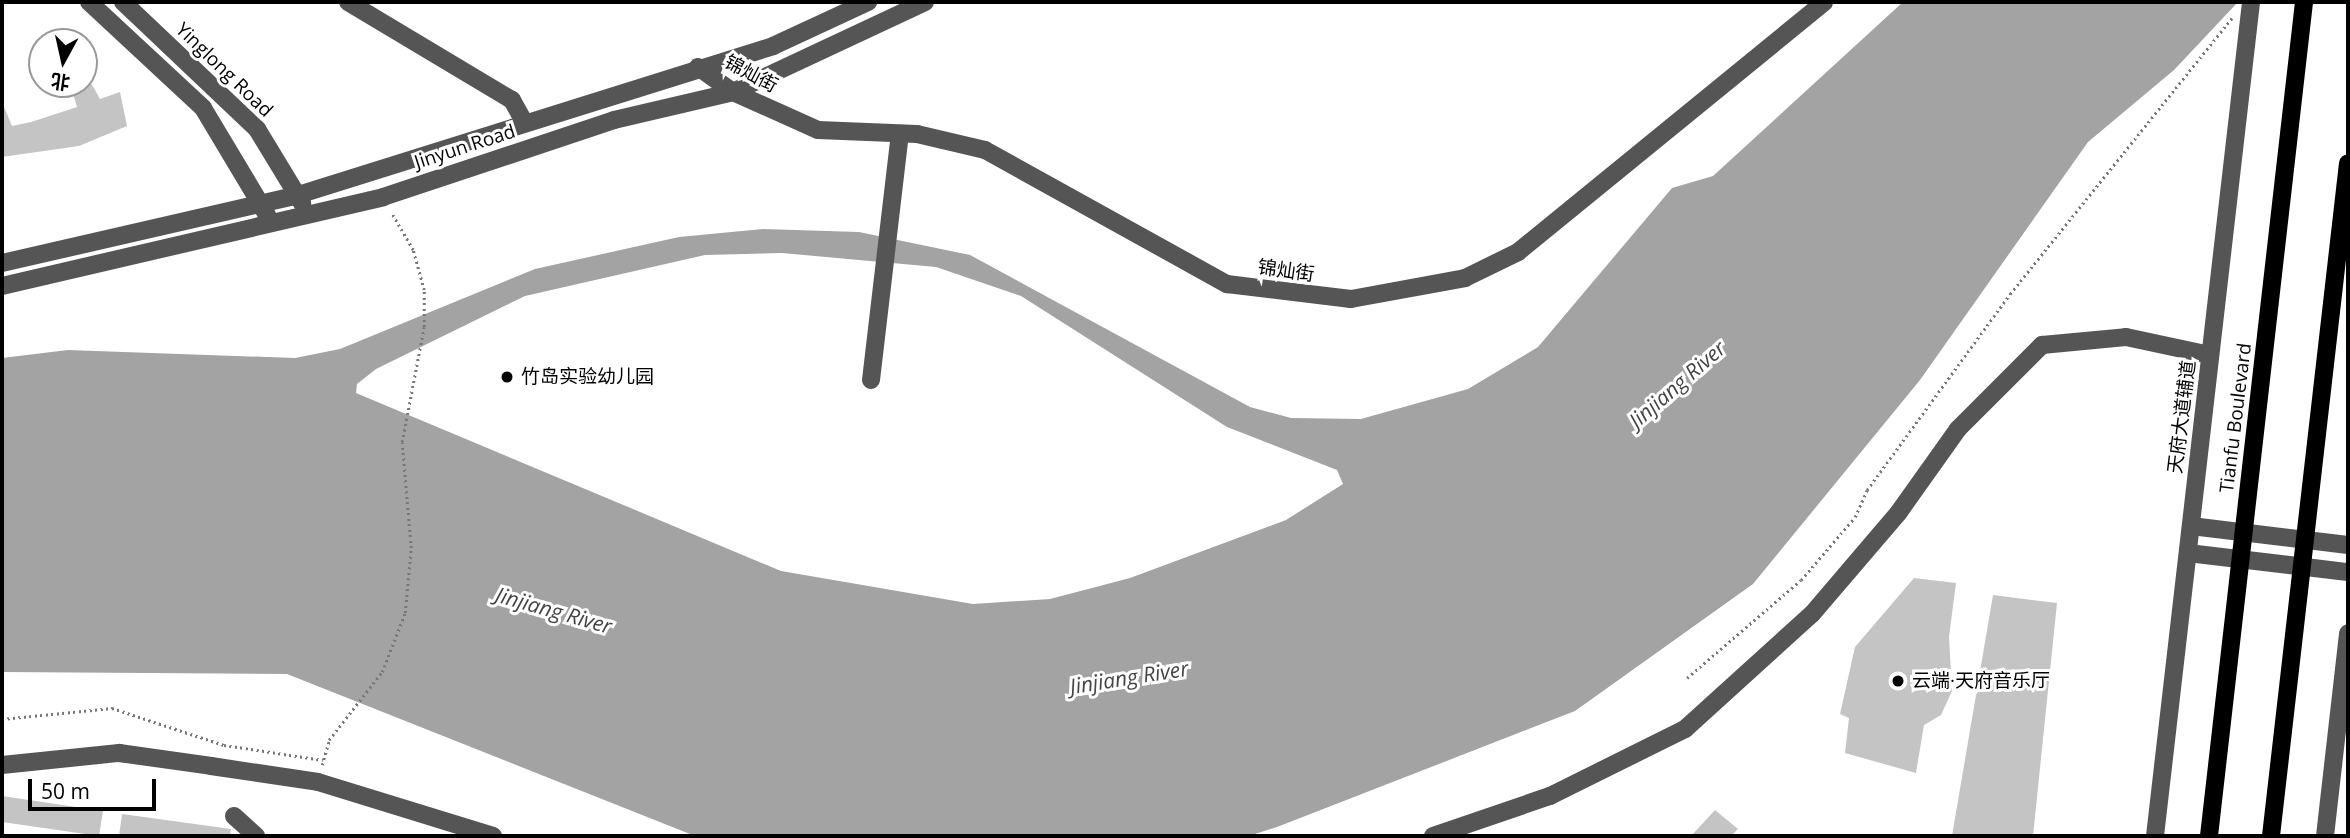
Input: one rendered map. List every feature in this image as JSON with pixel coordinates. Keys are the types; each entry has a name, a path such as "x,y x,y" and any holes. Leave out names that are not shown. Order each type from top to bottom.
{"main road":[{"name":"Tianfu Boulevard","path":"2209,836 2304,3"},
{"path":"2271,836 2348,163"}],"street":[{"path":"89,2 203,108 271,223"},
{"name":"Yinglong Road","path":"123,2 257,129 298,194 306,213"},
{"path":"348,2 512,100 523,120"},
{"name":"Jinyun Road","path":"2,264 261,205 298,194 523,120 774,46 867,2"},
{"name":"Jinyun Road","path":"2,286 383,197 614,120 733,92 925,2"},
{"name":"锦灿街","path":"698,67 733,92 818,130 900,134 985,150 1227,284 1351,299 1398,295 1465,278 1555,227 1824,2"},
{"name":"天府大道辅道","path":"2155,836 2248,29 2247,6"},
{"path":"871,380 900,134"},
{"path":"1433,836 1550,796 1685,729 1812,614 1899,512 1958,429 2042,345 2126,337 2210,355"},
{"path":"2191,526 2348,545"},
{"path":"2188,553 2348,572"},
{"path":"2325,836 2348,634"},
{"path":"2,765 119,753 318,782 493,836"},
{"path":"234,817 256,836"}],"path":[{"path":"1688,678 1801,580 1855,517 1867,490 2010,294 2247,6"},
{"path":"318,782 329,740 382,672 405,612 411,548 402,442 424,327 424,290 414,250 397,223"},
{"path":"2,719 113,708 224,745 324,760"}],"water":[{"name":"Jinjiang River","path":"1903,2 2238,2 2174,70 2088,142 1920,380 1753,584 1575,711 1249,836 695,836 287,674 2,672 2,358 68,350 295,358 340,349 535,269 679,237 763,229 859,232 970,255 1250,407 1291,418 1361,419 1468,389 1538,347 1672,188 1713,176","holes":["782,253 936,267 1021,296 1227,427 1337,470 1343,484 1286,520 1130,578 1050,599 973,604 781,571 356,393 357,384 376,369 525,296 705,255"]}],"building":[{"path":"120,92 127,126 79,146 2,157 2,102 12,126 77,107 74,98 98,98 98,95 100,99"},
{"name":"云端·天府音乐厅","path":"1914,578 1956,583 1949,637 1952,691 1941,715 1924,725 1916,773 1845,753 1849,718 1840,714 1855,647"},
{"path":"1993,595 2057,603 2033,836 1952,836"},
{"path":"2,796 103,811 99,836 2,822"},
{"path":"1715,810 1738,829 1731,836 1691,836"},
{"path":"122,814 231,829 230,836 119,836"}],"place":[{"name":"竹岛实验幼儿园","path":"507,377"},
{"name":"云端·天府音乐厅","path":"1898,681"}]}
